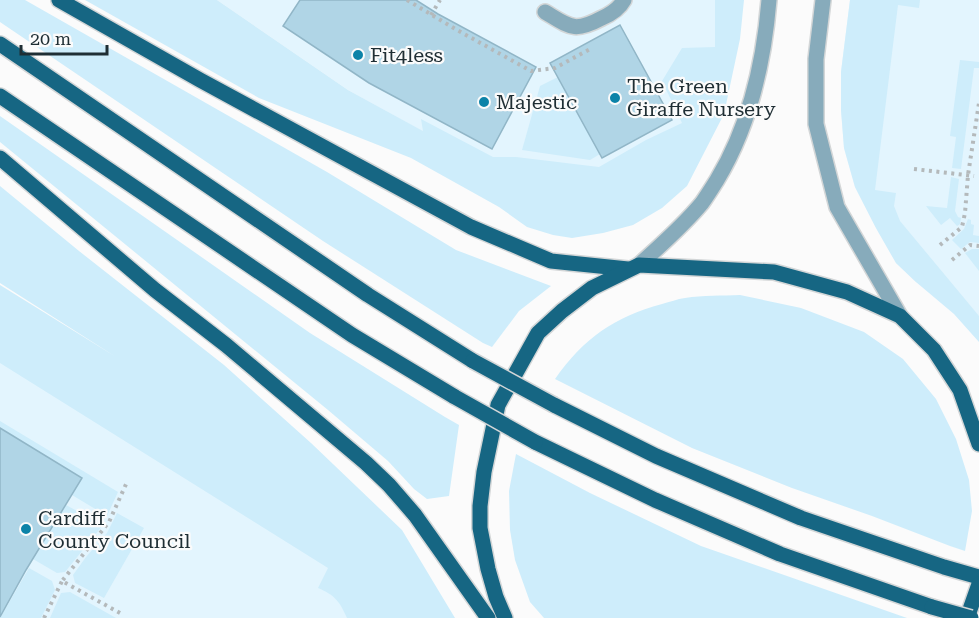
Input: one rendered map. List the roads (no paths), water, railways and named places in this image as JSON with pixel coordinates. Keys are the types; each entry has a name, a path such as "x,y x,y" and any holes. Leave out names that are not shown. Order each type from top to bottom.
{"main road":[{"path":"59,0 200,80 471,227 551,261 634,267 774,272 847,292 900,316 934,350 960,390 979,444"},
{"path":"0,44 368,295 473,361 656,456 801,518 979,577"},
{"path":"0,96 352,335 455,397 536,442 654,500 780,554 933,607 969,618 979,584"},
{"path":"0,158 155,291 226,345 366,463 415,515 488,618"},
{"path":"505,618 488,569 480,528 484,472 498,405 538,333 592,288 634,267"},
{"path":"960,390 979,404"}],"street":[{"path":"545,12 567,25 578,28 589,25 613,12 624,0"},
{"path":"634,267 673,234 703,201 730,158 753,97 767,25 769,0"},
{"path":"823,0 816,59 816,124 837,207 900,316"}],"place":[{"name":"Fit4less","path":"358,55"},
{"name":"The Green Giraffe Nursery","path":"615,98"},
{"name":"Majestic","path":"484,102"},
{"name":"Cardiff County Council","path":"26,529"}]}
